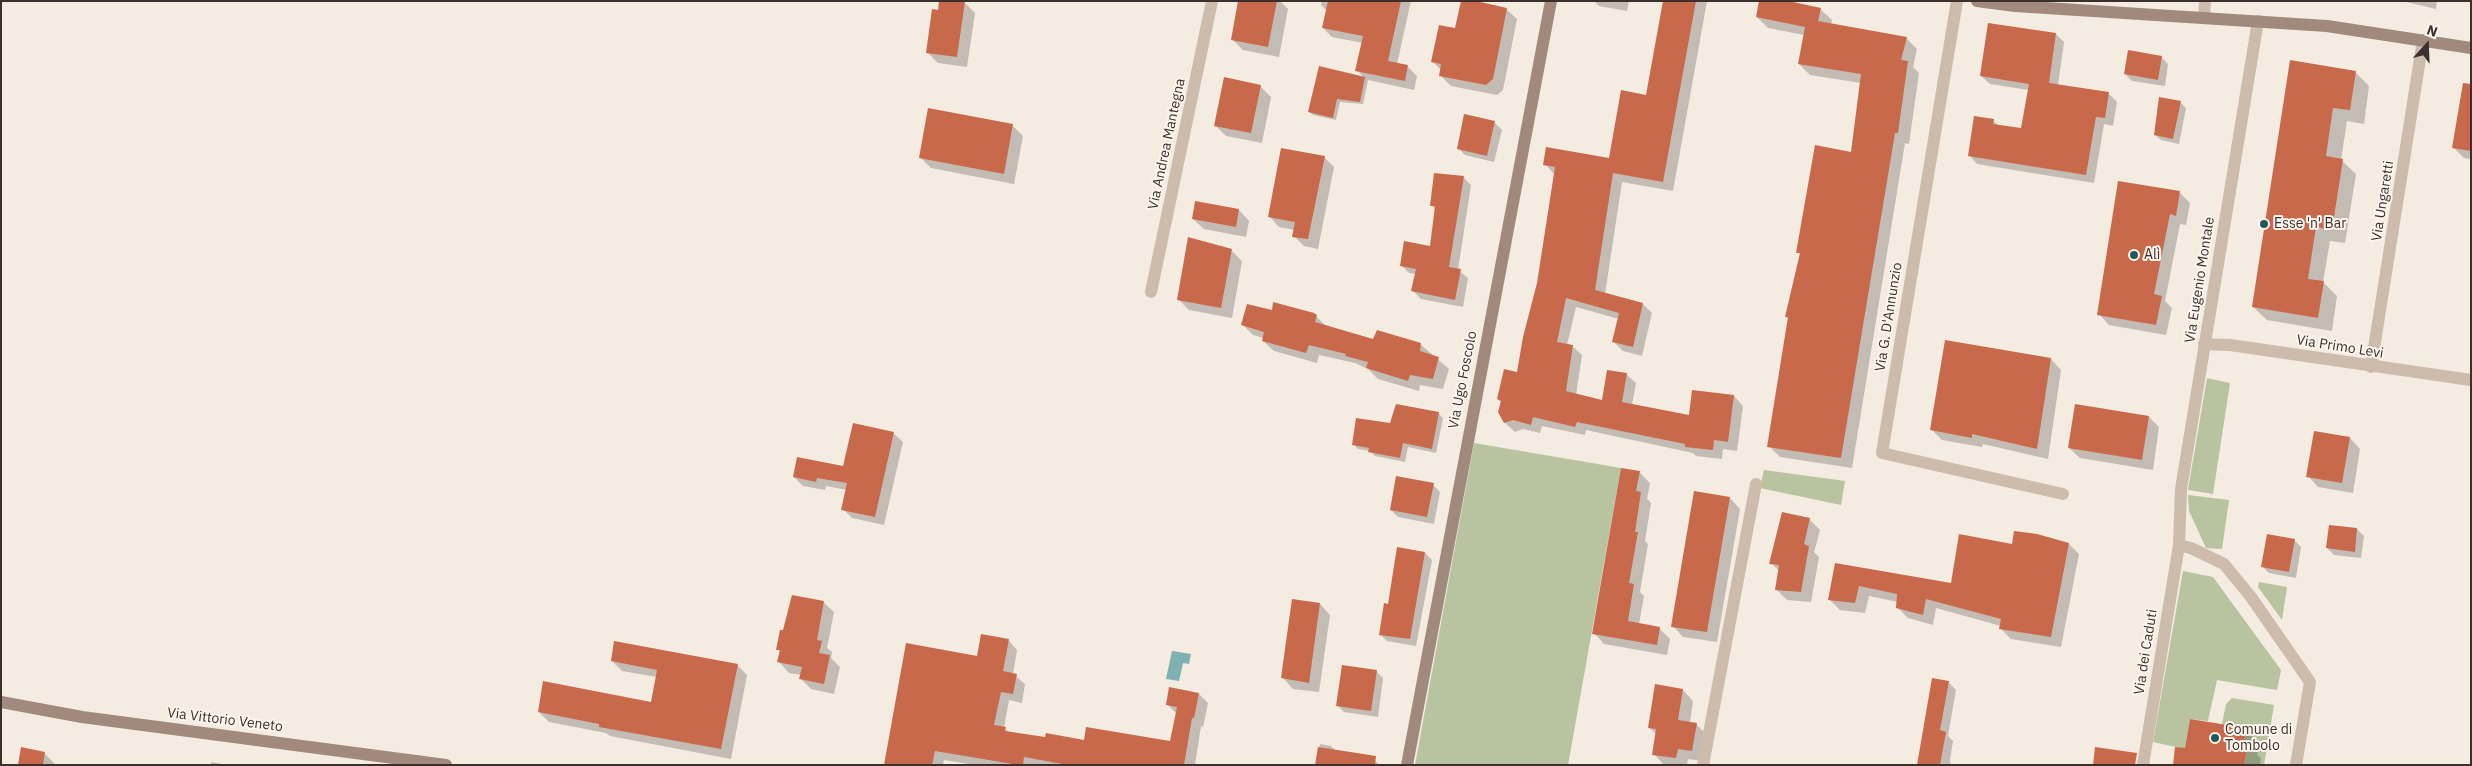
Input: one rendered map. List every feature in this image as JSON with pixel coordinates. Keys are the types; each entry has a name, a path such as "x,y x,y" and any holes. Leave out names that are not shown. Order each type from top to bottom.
{"main road":[{"name":"Via Ugo Foscolo","path":"1407,765 1551,1"},
{"path":"1977,1 2015,6 2327,26 2471,48"},
{"name":"Via Vittorio Veneto","path":"1,702 82,717 446,765"}],"street":[{"name":"Via Andrea Mantegna","path":"1151,292 1212,1"},
{"name":"Via G. D'Annunzio","path":"1957,1 1882,453 2063,494"},
{"path":"2204,18 2206,1"},
{"name":"Via Eugenio Montale","path":"2179,545 2181,489 2258,21"},
{"name":"Via Ungaretti","path":"2371,367 2423,40"},
{"name":"Via Primo Levi","path":"2204,344 2230,345 2371,367 2471,380"},
{"path":"1703,765 1756,484"},
{"path":"2179,545 2191,548 2224,564 2251,597 2310,682 2296,765"},
{"name":"Via dei Caduti","path":"2143,765 2179,545"}],"green space":[{"path":"2207,378 2230,383 2213,494 2188,490"},
{"path":"1474,443 1621,468 1568,765 1415,765"},
{"path":"1764,470 1845,481 1841,505 1760,488"},
{"path":"2188,495 2229,500 2222,549 2206,548 2189,511"},
{"path":"2183,571 2213,577 2281,670 2277,690 2217,680 2208,721 2190,719 2185,749 2153,742"},
{"path":"2259,582 2287,587 2282,620 2258,587"},
{"path":"2232,698 2274,705 2264,765 2244,764 2248,744 2244,743 2246,728 2222,724 2226,704"}],"water":[{"path":"1172,651 1191,654 1189,664 1183,663 1179,681 1166,679"}],"building":[{"path":"939,1 965,1 957,57 926,53 932,9 938,10"},
{"path":"1238,1 1277,1 1268,47 1231,40"},
{"path":"1328,1 1401,1 1388,61 1408,65 1405,81 1355,71 1363,36 1322,28"},
{"path":"1461,1 1476,1 1507,8 1493,79 1486,85 1439,76 1441,64 1431,62 1439,25 1455,28"},
{"path":"1663,1 1696,1 1663,182 1613,173 1595,290 1643,303 1633,347 1612,342 1619,313 1566,298 1557,342 1573,345 1566,391 1602,400 1607,370 1627,373 1622,402 1689,415 1692,390 1734,395 1728,442 1714,440 1713,450 1685,447 1685,444 1577,422 1575,427 1533,417 1531,425 1513,420 1504,423 1498,412 1501,401 1497,399 1504,369 1517,372 1523,337 1537,283 1555,167 1543,165 1546,147 1609,158 1621,90 1646,95"},
{"path":"1759,1 1788,1 1821,8 1818,21 1907,37 1901,60 1908,61 1898,133 1895,133 1841,458 1767,447 1788,317 1785,317 1800,253 1796,253 1815,145 1851,152 1861,74 1798,64 1805,27 1756,17"},
{"path":"1988,23 2056,33 2049,83 2109,92 2105,118 2096,117 2086,175 1968,156 1974,116 1994,119 1993,124 2021,128 2029,84 1980,76"},
{"path":"2128,50 2162,56 2158,80 2124,74"},
{"path":"2290,60 2356,71 2350,110 2333,108 2326,156 2343,159 2332,230 2316,227 2308,279 2324,281 2318,318 2252,307"},
{"path":"1319,66 1365,77 1360,102 1337,99 1333,118 1308,112"},
{"path":"1224,77 1261,85 1251,133 1214,126"},
{"path":"2463,83 2471,84 2471,151 2452,148"},
{"path":"2159,97 2181,101 2173,139 2154,135"},
{"path":"928,108 1013,124 1004,174 919,158"},
{"path":"1464,114 1495,121 1487,156 1457,149"},
{"path":"1281,148 1325,156 1308,239 1292,237 1295,222 1268,217"},
{"path":"1434,173 1464,176 1449,267 1461,269 1455,300 1411,291 1416,269 1400,266 1404,241 1430,246 1435,206 1430,206"},
{"name":"Alì","path":"2118,181 2180,191 2176,216 2170,214 2154,294 2162,296 2156,325 2097,315"},
{"path":"1195,201 1239,209 1236,227 1192,219"},
{"path":"1188,237 1232,249 1221,308 1177,300"},
{"path":"1273,302 1314,313 1317,315 1315,322 1373,339 1377,330 1421,343 1420,351 1439,357 1433,379 1410,375 1408,381 1366,368 1368,362 1345,356 1346,354 1309,345 1306,353 1262,341 1264,332 1241,325 1247,304 1272,310"},
{"path":"1945,340 2051,358 2037,449 1972,434 1972,438 1930,430"},
{"path":"1396,404 1439,412 1432,449 1403,443 1400,458 1368,452 1369,448 1352,445 1356,418 1390,423"},
{"path":"2075,404 2149,416 2142,460 2068,448"},
{"path":"853,423 894,432 875,517 841,510 847,483 817,478 816,482 793,477 797,457 843,466"},
{"path":"2314,431 2350,437 2342,483 2306,477"},
{"path":"1621,468 1640,471 1636,491 1641,492 1635,532 1638,532 1629,583 1634,584 1628,621 1660,627 1657,645 1592,634"},
{"path":"1396,476 1434,483 1427,517 1390,510"},
{"path":"1694,491 1730,497 1707,632 1671,627"},
{"path":"1782,512 1810,518 1804,544 1809,546 1801,592 1775,590 1779,565 1769,564"},
{"path":"2329,525 2357,528 2355,552 2326,548"},
{"path":"2014,531 2037,534 2069,543 2051,637 1999,629 2001,619 1926,599 1923,615 1896,608 1897,594 1859,586 1855,603 1828,600 1835,563 1951,583 1959,534 2012,544"},
{"path":"2267,534 2295,539 2289,572 2261,567"},
{"path":"1397,547 1425,552 1410,639 1379,635 1384,603 1388,604"},
{"path":"792,595 824,601 817,640 822,641 819,653 830,655 824,684 799,679 802,667 777,662 780,650 776,650 780,630 783,630"},
{"path":"1292,599 1320,603 1309,683 1281,678"},
{"path":"981,634 1009,639 1003,671 1017,674 1013,694 1001,692 994,725 1006,727 1005,731 1045,737 1046,733 1084,740 1086,727 1170,741 1177,707 1166,705 1169,687 1199,693 1194,718 1192,718 1184,765 1068,765 1024,757 1023,765 1019,765 935,751 932,765 884,765 906,643 977,656"},
{"path":"614,641 738,664 721,749 599,727 599,724 538,712 543,681 651,702 657,670 611,661"},
{"path":"1342,665 1377,670 1371,711 1336,706"},
{"path":"1932,678 1949,681 1940,730 1946,732 1940,765 1917,765"},
{"path":"1655,684 1683,689 1678,720 1697,723 1692,751 1678,749 1676,758 1652,755 1656,729 1648,728"},
{"name":"Comune di Tombolo","path":"2190,719 2246,728 2244,743 2248,743 2244,765 2173,765 2175,747 2185,748"},
{"path":"21,747 45,752 43,765 18,765"},
{"path":"1318,747 1376,756 1375,765 1315,765"},
{"path":"2095,747 2137,753 2135,765 2093,765"}],"place":[{"name":"Esse 'n' Bar","path":"2264,224"},
{"name":"Alì","path":"2134,255"},
{"name":"Comune di Tombolo","path":"2215,738"}]}
